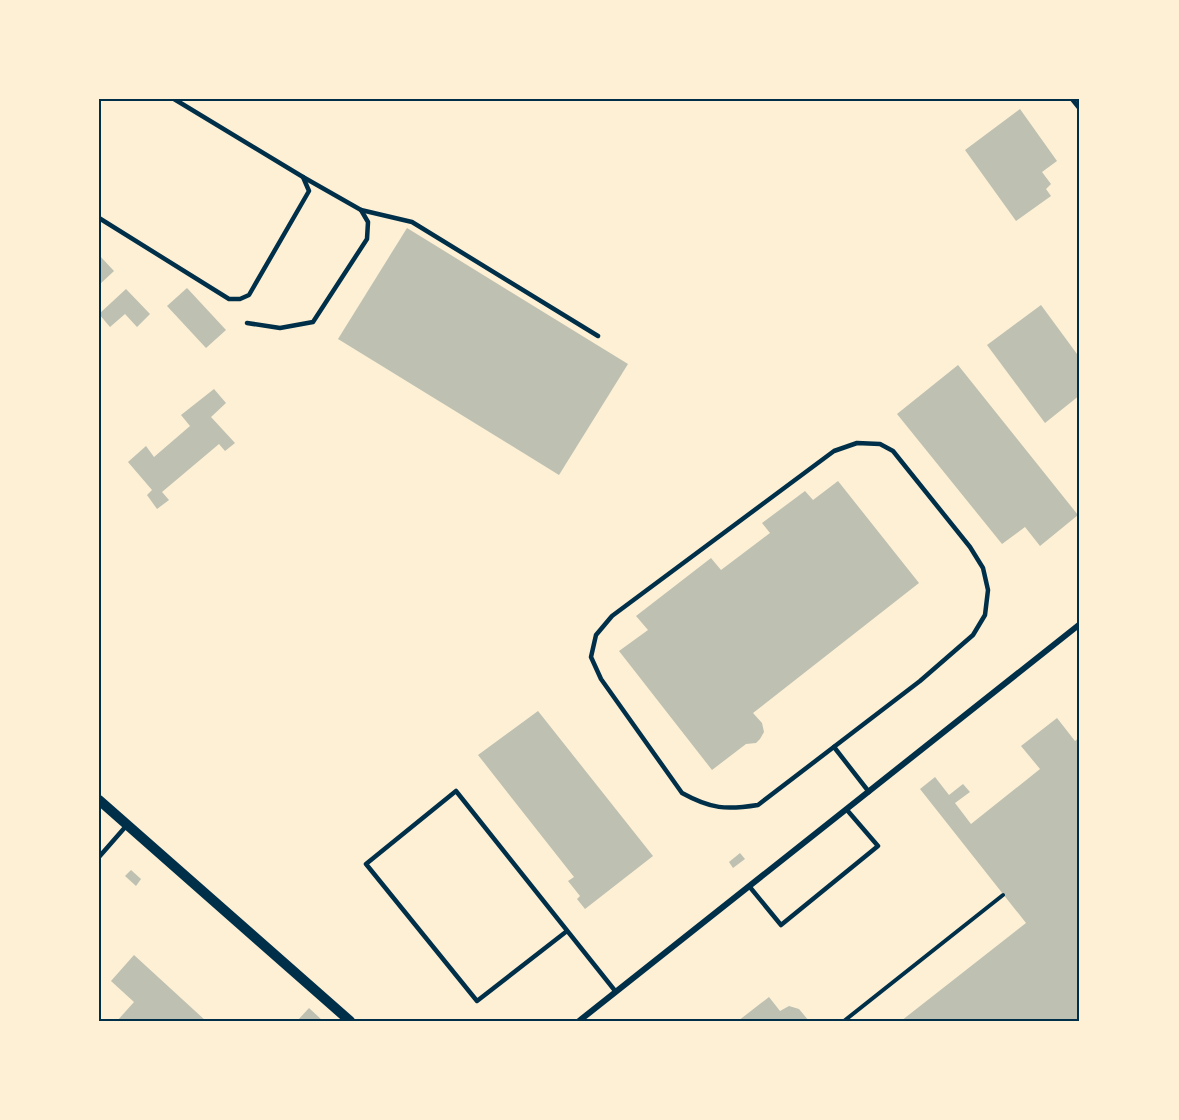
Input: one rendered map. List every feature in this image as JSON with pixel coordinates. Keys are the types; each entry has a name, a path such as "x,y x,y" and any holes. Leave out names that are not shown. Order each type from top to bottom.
{"street":[{"path":"579,1021 1080,624"},
{"path":"99,800 350,1021"}],"lane":[{"path":"174,99 361,210 412,222 598,336"},
{"path":"1072,99 1080,109"},
{"path":"99,218 229,299 240,299 249,295 309,191 303,177"},
{"path":"248,323 280,328 313,322 367,239 368,222 361,210"},
{"path":"857,443 880,444 893,451 970,546 983,568 988,590 985,615 973,635 920,681 834,747 758,805 732,809 702,804 682,793 601,679 591,657 597,635 612,616 834,451 857,443"},
{"path":"834,747 869,792"},
{"path":"567,931 477,1001 366,864 456,791 616,992"},
{"path":"749,886 782,926 878,846 847,810"},
{"path":"99,857 127,825"}],"path":[{"path":"844,1021 1004,895"}],"building":[{"path":"1020,109 1057,161 1042,172 1051,184 1046,189 1051,196 1016,221 965,150"},
{"path":"407,228 628,364 559,475 338,339"},
{"path":"99,255 114,271 99,285"},
{"path":"187,288 226,330 206,348 167,306"},
{"path":"126,289 150,314 137,327 125,314 110,327 99,314"},
{"path":"1041,305 1080,358 1080,395 1045,423 987,345"},
{"path":"958,365 1078,515 1040,546 1025,527 1002,544 897,414"},
{"path":"214,389 226,403 211,417 235,443 225,451 219,444 162,492 169,500 157,509 147,495 152,490 128,462 146,446 154,457 190,426 181,415"},
{"path":"838,481 919,583 753,713 762,723 764,732 760,739 756,743 746,744 712,770 619,651 648,630 636,616 711,558 721,570 770,533 762,523 805,491 813,500"},
{"path":"538,711 653,856 585,909 577,899 580,896 568,881 574,877 478,755"},
{"path":"1057,718 1075,741 1080,737 1080,1021 901,1021 1026,923 920,789 935,777 949,795 963,784 970,792 955,803 971,824 1040,769 1021,746"},
{"path":"740,853 745,859 733,868 729,862"},
{"path":"131,870 141,879 136,886 125,876"},
{"path":"134,955 206,1021 117,1021 134,1002 111,981"},
{"path":"769,997 780,1011 789,1006 799,1009 809,1021 738,1021"},
{"path":"309,1008 323,1021 297,1021"}]}
